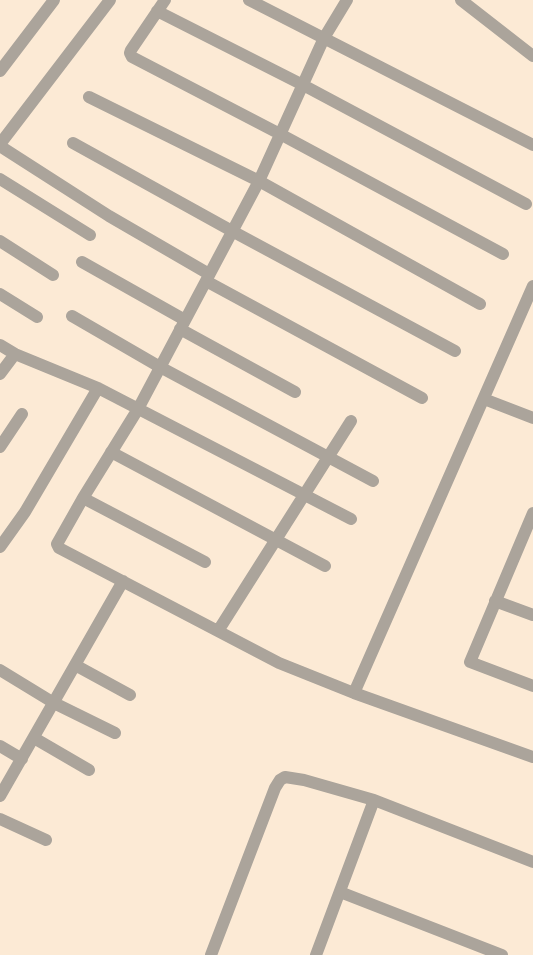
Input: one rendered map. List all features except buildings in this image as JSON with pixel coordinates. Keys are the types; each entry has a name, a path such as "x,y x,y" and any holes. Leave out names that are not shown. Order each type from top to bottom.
{"street":[{"path":"0,70 54,0"},
{"path":"110,0 0,145 207,277 422,398"},
{"path":"165,0 131,50 130,53 132,57 280,134 503,254"},
{"path":"249,0 533,145"},
{"path":"347,0 324,38 259,180 138,409 83,498 57,546 279,663 354,693 533,757"},
{"path":"461,0 533,56"},
{"path":"158,11 303,85 526,204"},
{"path":"89,97 259,180 480,304"},
{"path":"73,143 232,231 455,351"},
{"path":"0,179 90,235"},
{"path":"0,241 54,275"},
{"path":"82,262 295,392"},
{"path":"354,693 533,286"},
{"path":"0,294 37,317"},
{"path":"72,316 160,367 373,481"},
{"path":"0,345 15,354 98,388 352,520"},
{"path":"0,374 15,354"},
{"path":"0,548 24,512 98,388"},
{"path":"484,399 533,418"},
{"path":"0,448 22,414"},
{"path":"218,631 351,421"},
{"path":"111,452 325,566"},
{"path":"83,498 205,562"},
{"path":"533,513 470,662 533,686"},
{"path":"0,796 123,581"},
{"path":"495,601 533,615"},
{"path":"75,665 130,695"},
{"path":"0,670 54,703 115,733"},
{"path":"34,738 89,770"},
{"path":"0,746 22,759"},
{"path":"211,955 275,788 280,780 285,778 304,780 374,800 533,862"},
{"path":"316,955 374,800"},
{"path":"0,819 46,840"},
{"path":"340,892 470,949 502,955"}]}
